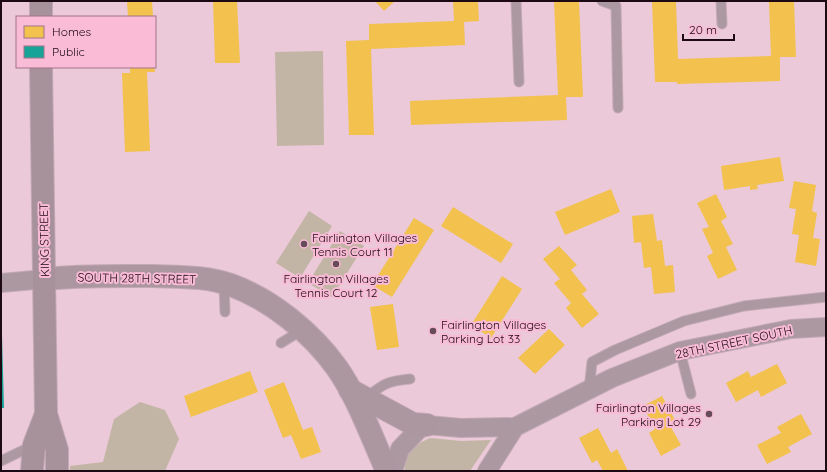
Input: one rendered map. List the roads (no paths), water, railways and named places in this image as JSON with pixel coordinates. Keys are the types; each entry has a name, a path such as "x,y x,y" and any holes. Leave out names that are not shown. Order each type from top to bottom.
{"main road":[{"path":"41,1 41,16"},
{"name":"KING STREET","path":"41,68 46,414 57,450 57,471"},
{"name":"KING STREET","path":"32,471 34,445 46,414"}],"street":[{"name":"SOUTH 28TH STREET","path":"1,283 104,275 156,276 198,278 230,285 253,295 295,323 314,341 358,394 387,471"},
{"name":"28TH STREET SOUTH","path":"427,425 461,428 515,427 612,378 680,351 790,330 826,327"},
{"path":"358,394 413,424 427,425"},
{"path":"393,471 400,449 418,430 427,425"},
{"path":"487,471 515,427"}],"lane":[{"path":"516,1 519,82"},
{"path":"602,1 616,6 618,108"},
{"path":"721,1 722,24"},
{"path":"224,284 225,312"},
{"path":"588,390 592,362 615,350 684,321 744,306 826,298"},
{"path":"282,343 302,330"},
{"path":"680,351 691,394"},
{"path":"358,394 394,380 410,379"},
{"path":"1,461 34,445"}],"place":[{"name":"Fairlington Villages Tennis Court 11","path":"304,244"},
{"name":"Fairlington Villages Tennis Court 12","path":"336,264"},
{"name":"Fairlington Villages Parking Lot 33","path":"433,331"},
{"name":"Fairlington Villages Parking Lot 29","path":"709,414"}]}
